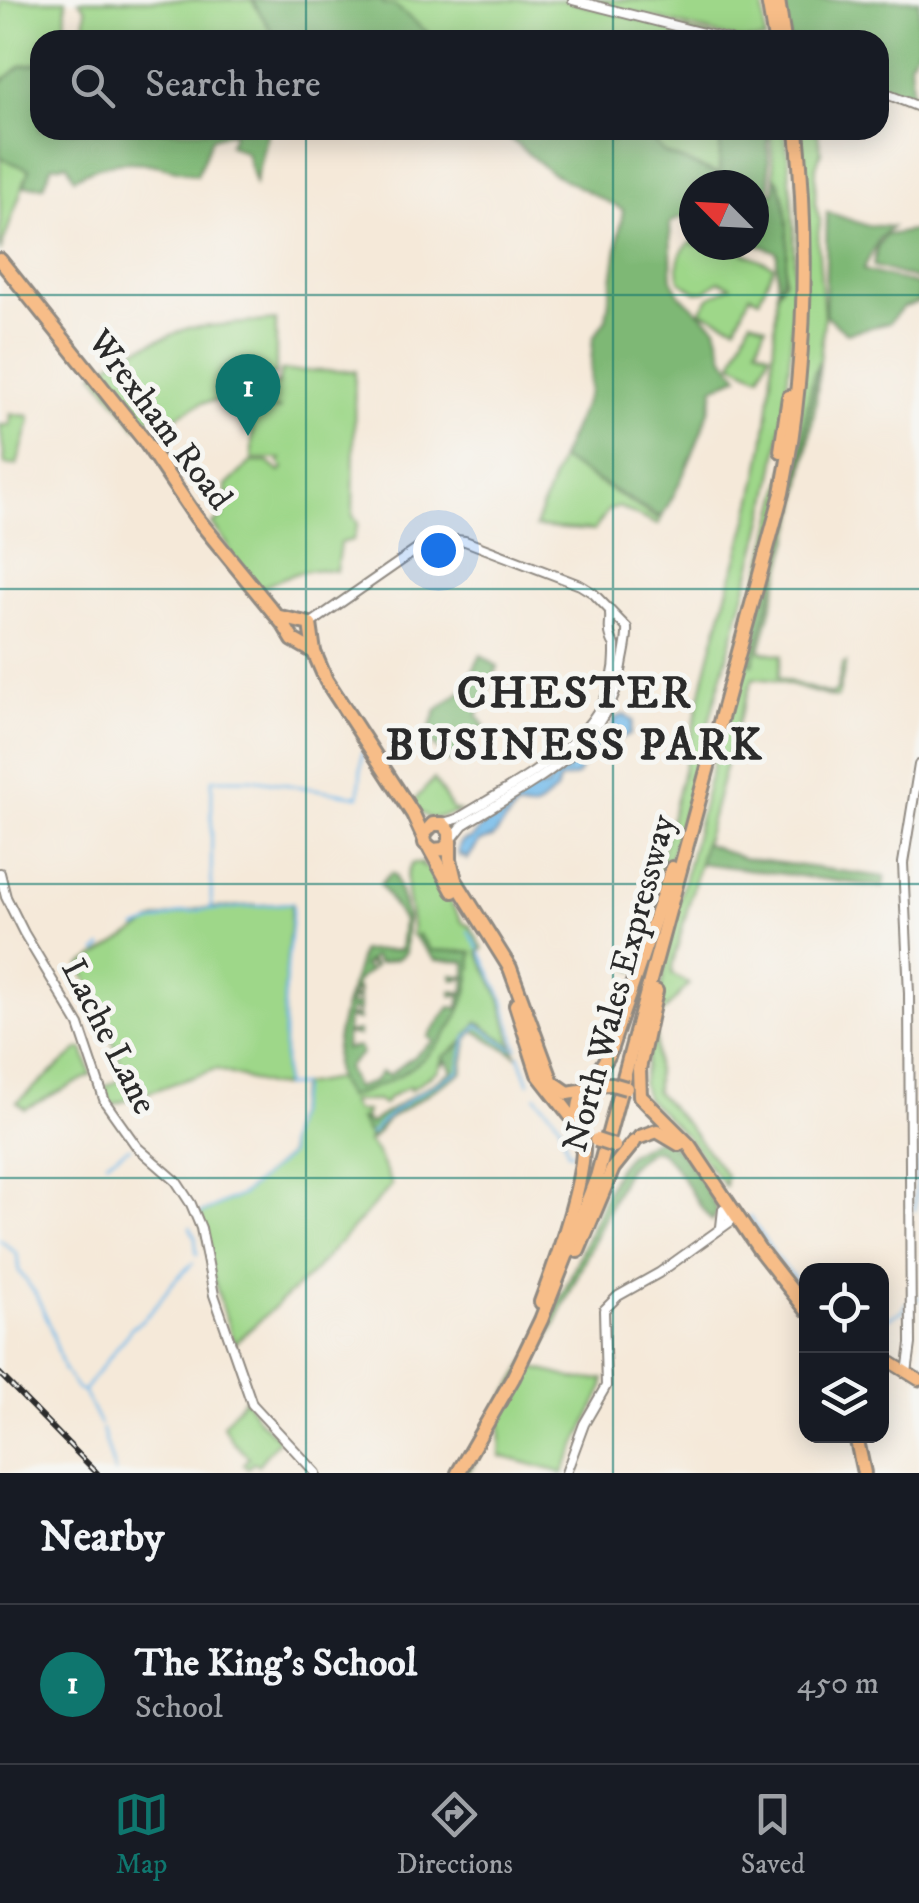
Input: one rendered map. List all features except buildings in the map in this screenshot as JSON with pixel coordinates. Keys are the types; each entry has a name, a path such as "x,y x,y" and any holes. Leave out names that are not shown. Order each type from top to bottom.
{"highway":[{"path":"768,0 773,30"},
{"path":"778,0 782,30"},
{"name":"North Wales Expressway","path":"455,1473 528,1336 559,1266 592,1174 749,593 782,449 793,354 798,255 790,140"},
{"name":"North Wales Expressway","path":"455,1473 513,1378 563,1270 597,1176 782,493 794,429 806,267 797,140"},
{"name":"Wrexham Road","path":"0,260 134,427 196,517 274,614 302,631 339,702 412,814 506,979 538,1074 581,1130"},
{"path":"513,1378 557,1296 613,1168 648,1120 638,1078 707,770"},
{"path":"528,1336 568,1219 583,1158 578,1104 603,1068 690,812"},
{"path":"412,814 449,829 450,864 455,880 510,968 552,1082 562,1092 619,1086 641,1097 689,1145 725,1214 799,1300"},
{"path":"436,824 426,829 427,844 444,850 451,841"},
{"path":"542,1058 560,1084 576,1088 598,1069 618,1027"},
{"path":"581,1130 614,1146 657,1131 671,1136 694,1162 725,1214 799,1310"},
{"path":"855,1443 861,1473"}],"main road":[{"path":"889,1361 919,1380"}],"street":[{"path":"573,0 691,30"},
{"path":"889,96 919,107"},
{"path":"302,631 409,554 425,544 447,539 471,543 586,588 628,629 612,703 592,735 559,762 463,825 451,841"},
{"path":"436,824 457,819 480,805 586,730 601,709 609,688 615,657 609,612"},
{"path":"611,627 622,624"},
{"path":"613,640 620,642 627,637"},
{"path":"907,1373 911,1344 910,1114 904,863 919,765"},
{"name":"Lache Lane","path":"0,873 24,933 79,1025 105,1102 137,1146 176,1182 191,1204 201,1228 214,1295 252,1404 316,1473"},
{"path":"566,1473 584,1424 606,1386 604,1310 618,1296 669,1266 725,1214"}],"green space":[{"path":"0,0 66,0 65,30 30,30 30,65 21,66 0,83"},
{"path":"79,0 252,0 271,30 84,30 86,9"},
{"path":"252,0 382,0 425,30 271,30"},
{"path":"382,0 564,0 683,30 423,30 383,5"},
{"path":"586,0 763,0 764,30 701,30"},
{"path":"782,0 919,0 919,47 910,61 913,101 889,92 889,30 787,30"},
{"path":"30,65 30,140 211,140 197,175 121,162 74,178 67,164 52,166 44,186 24,186 29,169 0,158 0,83 21,66"},
{"path":"231,140 266,140 255,183 246,153 229,145"},
{"path":"512,140 653,140 664,153 706,170 679,170 679,218 670,223 672,279 680,295 716,327 724,357 739,376 714,387 692,455 660,517 560,459 589,392 593,338 606,319 623,210 550,172"},
{"path":"653,140 721,140 720,170 707,170 664,153"},
{"path":"721,140 767,140 769,170 719,170"},
{"path":"771,140 786,140 794,290 789,370 778,449 746,588 635,971 630,969 762,458 777,291 785,280 779,182 774,176"},
{"path":"799,140 819,140 815,204 820,221 824,319 816,403 796,516 760,651 782,655 778,678 832,695 846,663 838,697 834,698 753,678 733,738 672,967 672,974 689,984 659,1017 656,1015 672,930 797,423"},
{"path":"0,158 29,169 0,252"},
{"path":"769,172 770,193 774,193 774,176 780,186 788,233 785,267 777,291 777,252 769,249"},
{"path":"827,212 865,225 892,227 879,239 863,270 919,285 919,302 902,308 889,323 847,333 825,315"},
{"path":"919,230 919,280 873,266 877,247 886,235"},
{"path":"680,260 761,260 774,266 759,299 750,295 736,326 700,311 709,298 731,286 719,281 706,291 696,292 680,281"},
{"path":"751,319 766,326 757,347 770,353 760,376 732,363"},
{"path":"276,320 276,375 231,373 230,392 221,392 220,400 202,403 177,416 168,416 156,404 146,425 137,428 94,373 126,353 188,328"},
{"path":"819,361 797,499 753,664 749,664 746,653 783,535"},
{"path":"281,371 355,371 353,516 358,523 353,540 340,543 336,571 306,571 259,589 212,524 223,517 224,500 231,500 226,486 251,462 268,462 280,472 284,468 279,463 281,459 252,459 252,410 281,409 233,404 234,376 268,377 268,385 278,385"},
{"path":"11,414 29,416 30,421 17,465 5,465 0,425 10,425"},
{"path":"560,459 656,518 663,515 658,525 619,507 608,510 594,531 535,527"},
{"path":"481,655 498,667 477,715 485,726 450,762 426,738 437,710 464,689"},
{"path":"434,779 452,809 460,812 431,819 409,806"},
{"path":"704,843 742,858 885,877 883,887 699,863"},
{"path":"413,863 423,863 430,870 483,949 478,952 501,1000 513,1047 478,1022 462,1043 443,1057 438,1070 410,1090 410,1086 383,1105 378,1101 350,1101 355,1111 366,1111 367,1122 363,1120 370,1134 368,1142 392,1185 311,1274 234,1344 213,1277 200,1214 243,1194 288,1155 301,1085 336,1079 347,1097 397,1077 436,1046 462,1005 472,953 431,950 418,935 412,936 406,888"},
{"path":"391,873 395,875 407,916 405,953 378,963 373,956 369,961 375,966 372,969 368,962 363,966 370,971 356,983 359,993 352,992 351,998 358,996 359,1001 351,999 350,1006 359,1004 359,1012 350,1010 348,1017 358,1015 359,1020 348,1018 346,1033 359,1031 359,1036 346,1034 345,1049 359,1047 362,1053 347,1067 355,1088 374,1082 381,1072 389,1075 434,1041 428,1037 450,1007 459,1008 461,994 452,996 452,991 463,993 466,978 453,980 452,975 466,977 466,962 435,960 415,938 418,934 431,950 472,952 470,980 463,1005 436,1046 397,1077 347,1097 336,1076 336,1046 361,951 400,950 403,921 380,884"},
{"path":"292,903 284,997 284,1086 270,1086 216,1069 112,1105 103,1088 125,1077 102,1008 80,966 155,920 198,909"},
{"path":"478,1022 513,1047 516,1055 475,1031 467,1040 462,1072 388,1119 371,1139 359,1119 370,1123 452,1071 446,1060 443,1064 443,1057 462,1044"},
{"path":"652,1033 656,1033 656,1092 726,1175 725,1186 687,1137 646,1098 642,1084"},
{"path":"83,1049 91,1075 25,1109 17,1102"},
{"path":"658,1138 686,1158 718,1211 712,1221 674,1166 658,1150 649,1151 628,1167 552,1331 468,1473 460,1473 566,1287 617,1168 629,1154"},
{"path":"531,1367 580,1380 604,1379 603,1389 563,1473 500,1456 501,1418"},
{"path":"245,1398 258,1419 279,1439 258,1465 254,1462 248,1468 243,1464 249,1457 223,1425"}],"water":[{"path":"625,715 633,721 630,735 598,750 585,761 577,776 559,780 556,791 536,807 516,808 493,838 479,842 467,860 463,855 460,857 461,842 472,838 485,823 503,817 526,790 547,787 554,776 567,771 572,760 588,754 595,740 612,729 615,718"}],"waterway":[{"path":"292,903 211,910 212,779 251,779 359,796 362,752"},
{"path":"293,906 284,997 284,1086 301,1085"},
{"path":"136,928 181,913 209,909"},
{"path":"468,931 479,949"},
{"path":"97,952 102,947"},
{"path":"481,953 504,1001 517,1048"},
{"path":"370,1134 400,1107 459,1071 466,1039 478,1025 512,1048"},
{"path":"519,1055 529,1083"},
{"path":"200,1214 243,1194 289,1155 287,1144 301,1089"},
{"path":"536,1096 559,1122 568,1152 572,1152"},
{"path":"915,1210 916,1142"},
{"path":"106,1162 130,1147"},
{"path":"749,1216 799,1284"},
{"path":"190,1227 197,1255"},
{"path":"0,1240 17,1254 19,1271 49,1323 64,1370 83,1391 100,1425"},
{"path":"84,1390 131,1329 193,1263"},
{"path":"889,1318 903,1311 907,1303"},
{"path":"102,1429 115,1473"}],"railway":[{"path":"0,1374 97,1473"}],"place":[{"name":"The King's School","path":"248,436"}],"district":[{"name":"CHESTER BUSINESS PARK","path":"575,717"}]}
